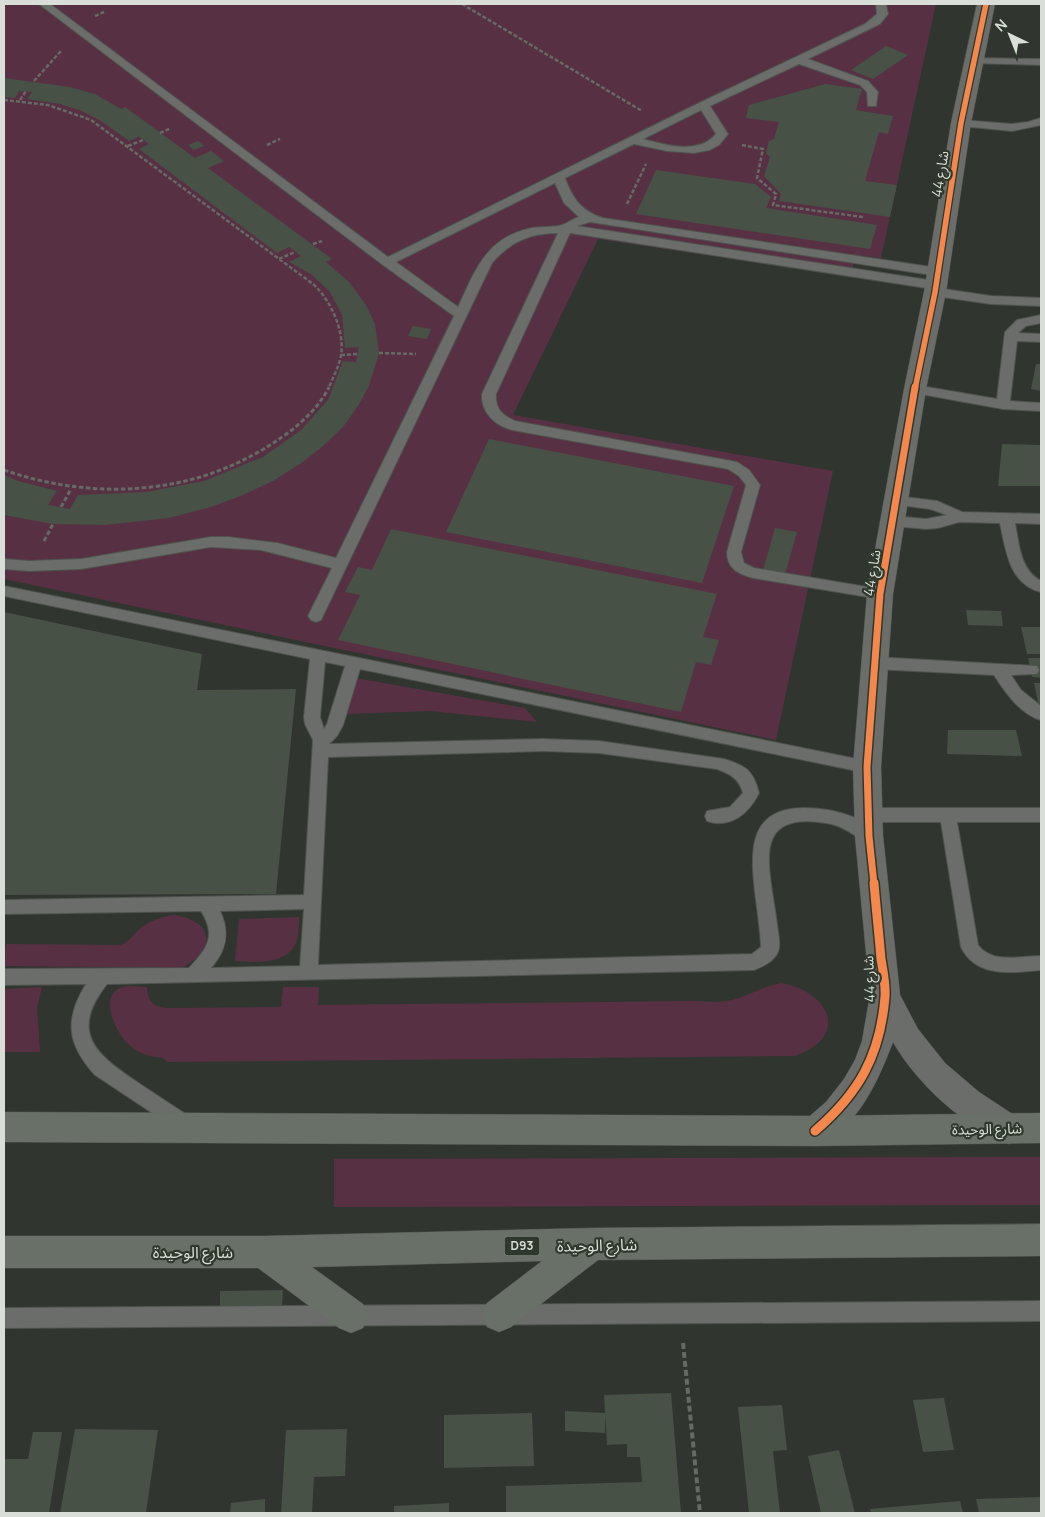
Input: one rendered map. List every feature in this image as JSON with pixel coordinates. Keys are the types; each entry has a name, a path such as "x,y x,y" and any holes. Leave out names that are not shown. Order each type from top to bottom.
{"main road":[{"name":"شارع الوحيدة","path":"4,1127 815,1131 1041,1128"},
{"name":"شارع الوحيدة","path":"4,1252 264,1252 592,1244 1041,1240"},
{"path":"498,1315 592,1244"},
{"path":"264,1252 351,1316"}],"street":[{"name":"شارع 44","path":"815,1131 837,1112 855,1090 868,1066 878,1041 885,995 868,826 867,767 880,594 914,390 936,283 961,123 986,4"},
{"name":"شارع 44","path":"885,995 896,1020 911,1046 930,1070 953,1092 973,1107 1009,1129"}],"lane":[{"path":"44,4 461,316"},
{"path":"387,262 664,124 878,21 883,16 884,9 881,4"},
{"path":"799,60 864,83 872,88 874,94 872,104"},
{"path":"973,61 1041,62"},
{"path":"632,140 655,146 699,149 710,146 719,141 722,134 703,105"},
{"path":"961,123 1014,128 1030,126 1041,121"},
{"path":"560,177 570,205 581,214 590,218 936,283 1007,301 1041,302"},
{"path":"590,218 574,222 566,228 489,394 488,401 494,415 502,421 523,427 732,465 750,477 753,485 734,552 734,559 737,565 744,571 753,574 880,594"},
{"path":"316,616 486,262 496,249 511,238 531,231 552,227 566,228 936,283"},
{"path":"1003,405 1010,337 1016,327 1022,323 1041,320"},
{"path":"1010,337 1041,338"},
{"path":"914,390 1003,405 1041,407"},
{"path":"895,511 941,506 951,510 959,517"},
{"path":"895,511 938,523 959,517 1041,518"},
{"path":"1006,518 1018,567 1022,575 1041,587"},
{"path":"4,564 30,567 72,565 211,542 230,541 277,547 341,565"},
{"path":"4,590 867,767"},
{"path":"309,973 320,746 312,718 318,655"},
{"path":"320,746 335,724 354,662"},
{"path":"874,663 1031,670"},
{"path":"999,670 1016,694 1041,714"},
{"path":"320,746 571,745 628,750 735,768 748,779 751,794 745,806 731,815 713,816"},
{"path":"4,977 192,976 754,962 764,957 770,949 762,842 766,832 780,819 798,815 829,816 868,826 948,816 1041,815"},
{"path":"948,816 970,947 975,956 984,962 995,964 1041,963"},
{"path":"4,907 312,902"},
{"path":"192,976 214,952 218,938 215,916 207,905"},
{"path":"103,976 90,990 83,1004 80,1018 79,1033 91,1059 102,1069 193,1129"},
{"path":"4,1318 1041,1311"}],"path":[{"path":"462,4 664,124"},
{"path":"34,82 61,51"},
{"path":"20,100 26,91"},
{"path":"4,100 20,100 63,108 91,120 300,274 320,291 338,327 341,355 327,392 302,422 268,447 225,468 162,485 121,490 71,489 33,481 4,470"},
{"path":"127,147 143,140"},
{"path":"719,141 763,149 757,178 776,194 773,206 864,217"},
{"path":"626,206 655,146"},
{"path":"279,259 296,252"},
{"path":"379,353 442,355"},
{"path":"341,355 358,354"},
{"path":"61,507 71,489"},
{"path":"680,1312 700,1513"}],"shaded area":[{"path":"4,4 936,4 881,258 856,255 850,276 598,239 513,415 833,471 776,740 4,579"},
{"path":"355,678 525,708 537,722 430,711 345,714"},
{"path":"174,915 188,918 197,923 204,930 206,937 201,953 182,968 4,966 6,944 120,945 149,923"},
{"path":"299,917 297,940 287,954 270,961 235,961 239,919"},
{"path":"781,983 811,995 821,1004 827,1015 828,1026 823,1037 813,1047 795,1056 168,1062 162,1058 141,1053 127,1043 114,1023 110,1006 114,992 120,988 130,986 147,987 151,1002 165,1008 281,1007 283,987 319,987 318,1005 717,1002 734,1000"},
{"path":"42,987 37,1007 40,1052 4,1052 4,989"},
{"path":"1041,1157 1041,1205 334,1207 334,1159"}],"building":[{"path":"886,46 908,55 873,79 851,70"},
{"path":"4,78 70,87 95,94 121,109 125,107 195,158 211,151 224,161 208,168 332,259 326,262 349,282 366,305 375,324 379,353 369,386 358,406 343,427 322,447 273,481 243,495 211,507 169,518 105,525 53,524 4,515 4,475 18,481 57,491 48,505 70,509 78,495 146,492 204,481 263,457 301,430 328,400 343,361 356,362 359,347 345,348 342,315 330,292 311,274 289,262 301,256 289,247 277,253 139,149 149,144 139,137 129,141 101,121 82,111 60,104 27,99 32,92 19,91 15,98 4,97"},
{"path":"825,84 862,89 856,110 893,116 888,134 879,132 865,181 897,185 890,217 779,201 781,194 764,176 770,157 766,153 769,141 774,139 779,122 746,118 749,105"},
{"path":"198,141 204,146 194,150 188,145"},
{"path":"656,170 755,184 771,197 766,208 877,225 870,249 636,214"},
{"path":"413,326 431,329 427,339 408,336"},
{"path":"1036,364 1041,364 1041,391 1031,389"},
{"path":"489,439 734,486 702,583 446,532"},
{"path":"1002,444 1041,445 1041,486 998,486"},
{"path":"775,528 797,532 785,575 763,570"},
{"path":"391,529 717,594 703,637 719,640 711,665 696,662 681,712 338,640 360,595 345,592 358,567 372,570"},
{"path":"966,610 1001,611 1003,626 968,625"},
{"path":"4,612 202,654 197,690 296,689 276,894 4,895"},
{"path":"1021,627 1041,627 1041,654 1027,654"},
{"path":"1028,658 1041,658 1041,678 1032,677"},
{"path":"1034,683 1041,683 1041,712 1040,712"},
{"path":"948,730 1016,730 1022,756 947,754"},
{"path":"283,1290 282,1306 220,1307 220,1291"},
{"path":"671,1393 681,1513 506,1513 506,1486 642,1482 640,1457 627,1457 627,1444 607,1445 604,1395"},
{"path":"944,1398 954,1450 923,1452 913,1400"},
{"path":"782,1405 787,1450 773,1451 780,1513 749,1513 738,1407"},
{"path":"565,1411 605,1413 605,1433 565,1431"},
{"path":"532,1413 534,1466 444,1468 444,1415"},
{"path":"75,1429 158,1430 146,1513 60,1513"},
{"path":"347,1429 345,1476 314,1477 312,1513 281,1513 286,1430"},
{"path":"33,1432 62,1432 49,1513 4,1513 4,1459 28,1459"},
{"path":"839,1450 855,1513 821,1513 808,1456"},
{"path":"1041,1497 1041,1513 979,1513 976,1499"},
{"path":"265,1499 265,1513 230,1513 231,1503"},
{"path":"960,1501 963,1513 871,1513 870,1509"},
{"path":"449,1503 449,1513 394,1513 394,1506"}],"cycle path":[{"path":"815,1131 837,1112 855,1089 868,1066 878,1041 885,995 869,836 867,767 880,594 915,389 935,292 961,123 986,4"}]}
